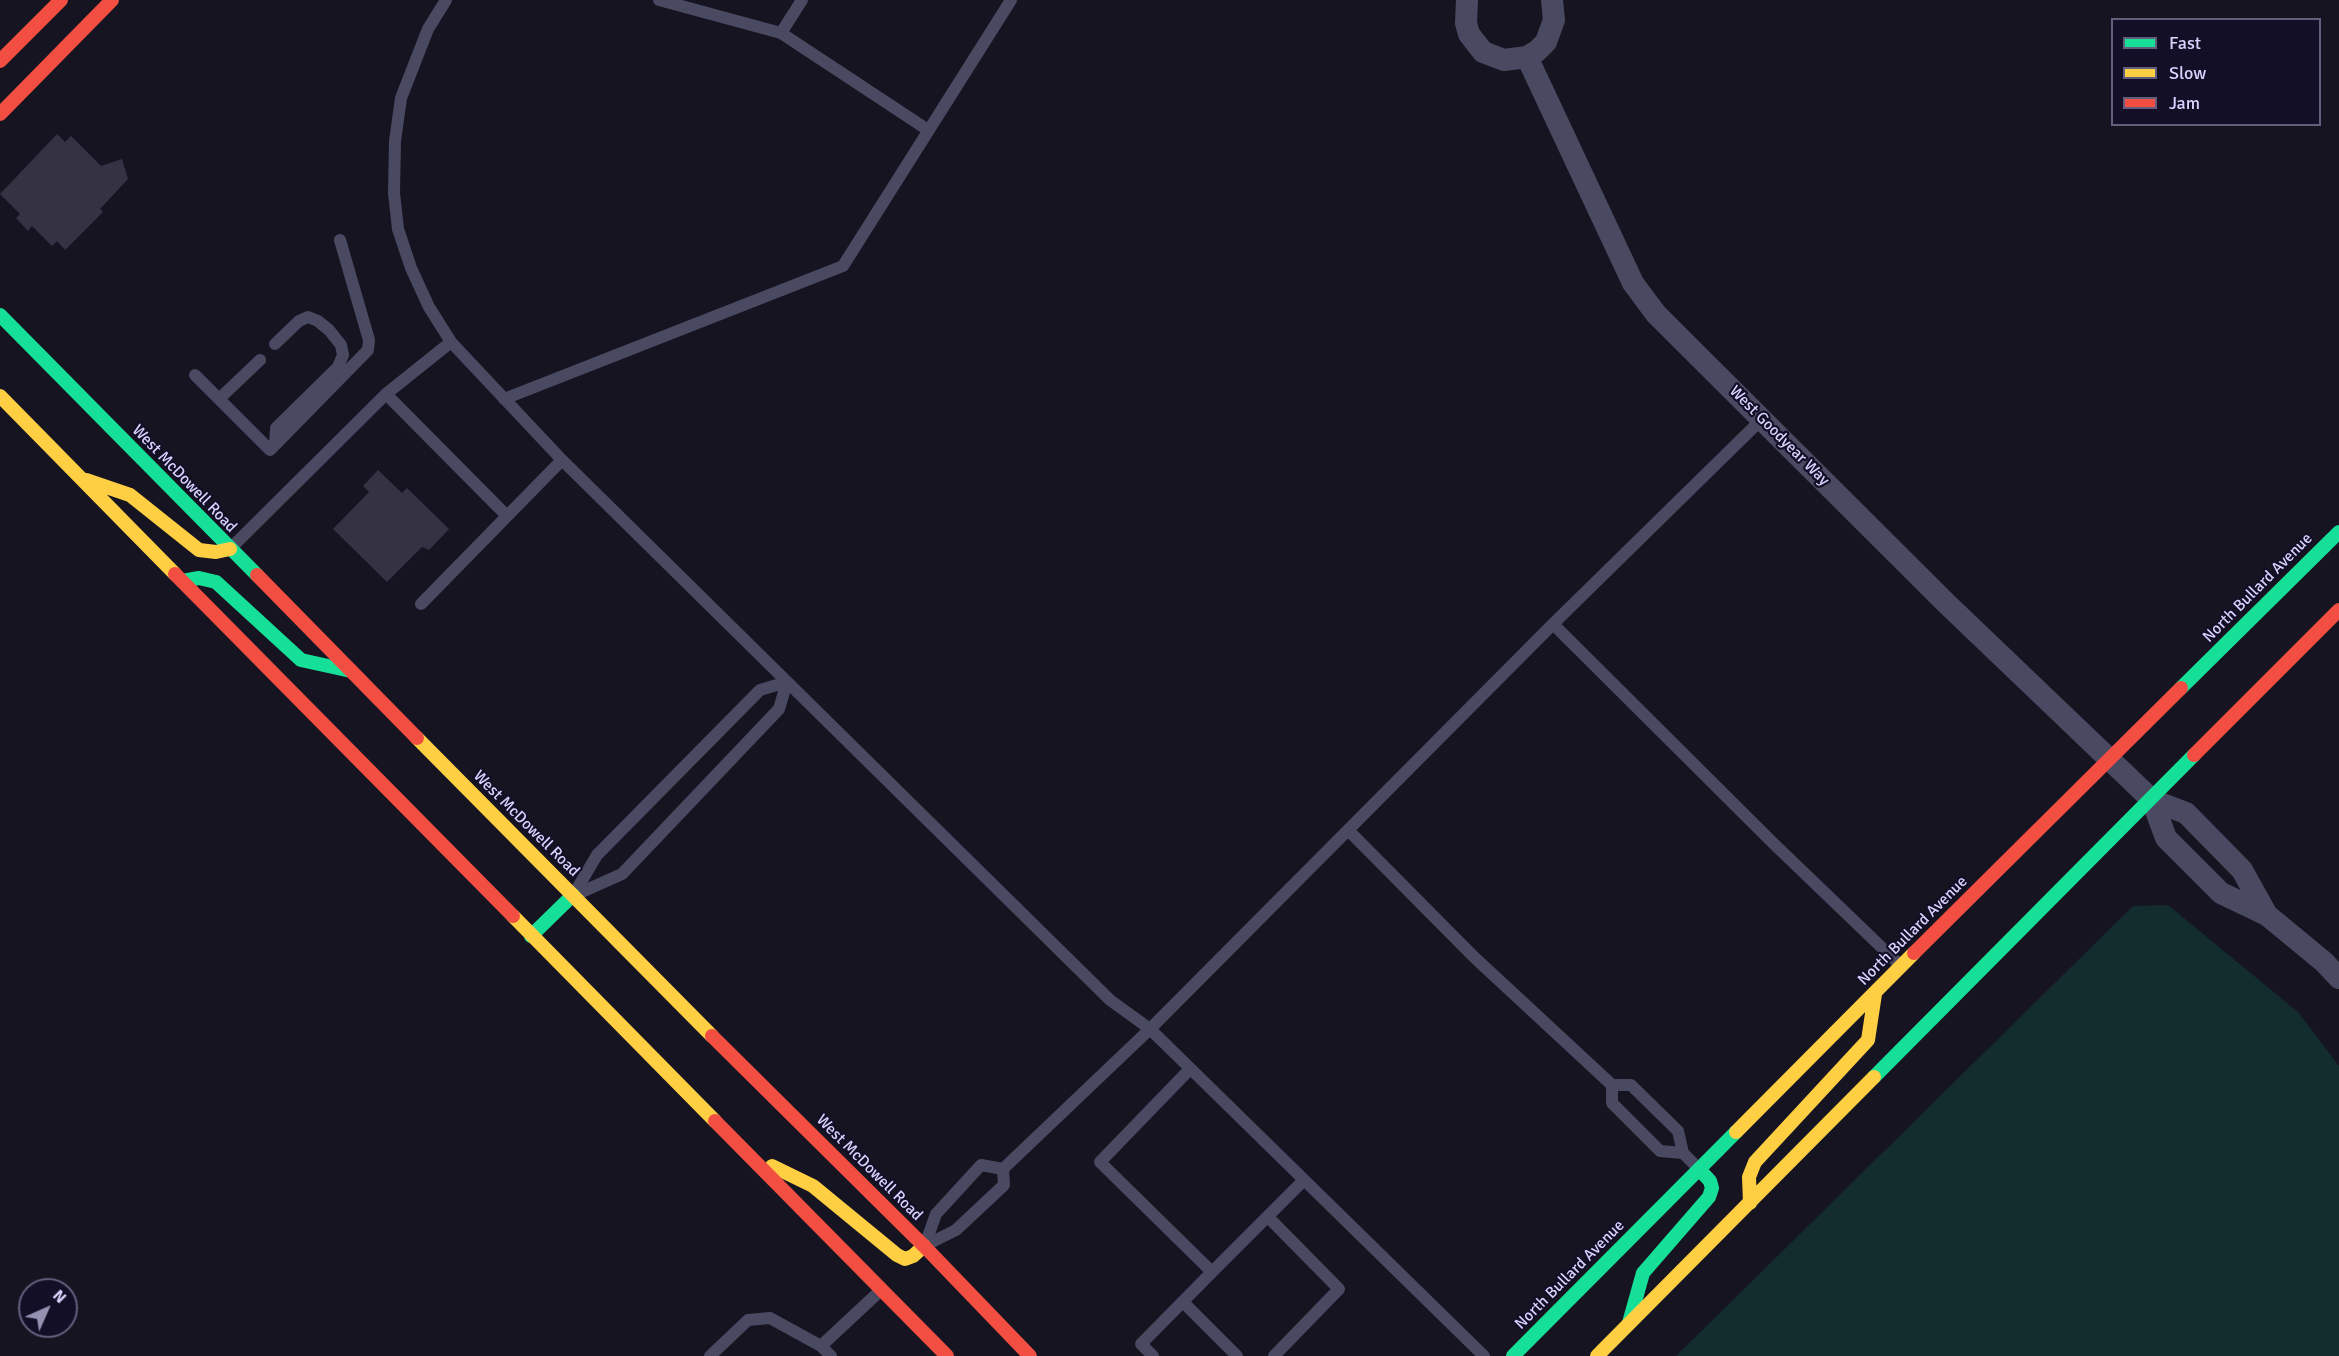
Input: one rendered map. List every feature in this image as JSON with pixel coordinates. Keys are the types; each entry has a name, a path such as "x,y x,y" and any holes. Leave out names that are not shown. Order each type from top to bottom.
{"main road":[{"path":"0,61 61,0"},
{"path":"0,114 112,0"},
{"name":"West McDowell Road","path":"0,315 573,896 924,1246 1030,1356"},
{"path":"0,396 947,1356"},
{"path":"80,477 130,495 199,550 216,552 230,549"},
{"name":"North Bullard Avenue","path":"1513,1356 2339,532"},
{"path":"182,581 199,578 216,582 301,660 351,671"},
{"path":"1597,1356 2339,610"},
{"path":"531,936 573,896"},
{"path":"1750,1203 1749,1178 1755,1162 1868,1040 1875,994"},
{"path":"752,1157 813,1186 897,1255 905,1259 924,1246"},
{"path":"1629,1325 1643,1273 1709,1197 1712,1188 1710,1181 1700,1169"}],"street":[{"path":"1467,0 1466,23 1469,34 1483,52 1504,60 1527,57 1537,51 1552,32 1554,20 1552,0"},
{"name":"West Goodyear Way","path":"1527,57 1633,284 1656,314 1946,603 2152,800"},
{"path":"2152,800 2186,813 2242,870 2267,915"},
{"path":"2152,800 2166,838 2221,893 2267,915 2324,962 2339,978"}],"lane":[{"path":"446,0 425,37 401,98 395,141 394,193 398,229 411,268 429,307 451,342 562,460 1110,1000 1150,1029 1484,1356"},
{"path":"659,0 781,33 928,130"},
{"path":"781,33 802,0"},
{"path":"504,399 843,266 1011,0"},
{"path":"195,375 270,450 368,350 369,340 340,240"},
{"path":"275,344 299,321 308,317 318,321 328,330 341,345 343,355 338,367 276,429 275,445"},
{"path":"230,549 386,394 451,342"},
{"path":"219,399 260,360"},
{"path":"386,394 507,516"},
{"path":"924,1246 956,1230 1004,1185 1003,1169 1150,1029 1553,624 1762,419"},
{"path":"421,604 562,460"},
{"path":"1553,624 1773,843 1902,966"},
{"path":"573,896 597,855 760,690 787,682"},
{"path":"573,896 622,874 779,709 787,682"},
{"path":"1348,830 1474,957 1612,1085 1631,1085 1678,1131 1683,1153 1700,1169"},
{"path":"1190,1069 1100,1162 1212,1272"},
{"path":"1612,1085 1612,1103 1660,1151 1683,1153"},
{"path":"924,1246 936,1214 981,1165 1003,1169"},
{"path":"1153,1356 1141,1344 1304,1180"},
{"path":"1268,1217 1339,1289 1274,1356"},
{"path":"821,1346 882,1289"},
{"path":"1182,1302 1237,1356"},
{"path":"710,1356 748,1320 770,1318 821,1346 831,1356"}],"green space":[{"path":"2168,905 2298,1012 2339,1066 2339,1356 1676,1356 2133,906"}],"building":[{"path":"57,134 65,142 71,136 101,166 122,159 128,179 100,209 103,212 65,250 57,241 52,246 32,226 28,231 16,218 20,214 0,194"},
{"path":"378,470 402,493 407,488 449,529 429,550 422,547 387,582 333,529 369,492 363,486"}],"traffic: fast":[{"path":"0,315 257,575"},
{"path":"2181,688 2339,532"},
{"path":"182,581 199,578 216,582 301,660 351,671"},
{"path":"1874,1077 2194,755"},
{"path":"531,936 573,895"},
{"path":"1513,1356 1736,1132"},
{"path":"1629,1323 1643,1273 1709,1197 1712,1188 1710,1181 1699,1169"}],"traffic: slow":[{"path":"0,396 175,574"},
{"path":"86,480 130,495 199,550 216,552 230,549"},
{"path":"417,738 712,1036"},
{"path":"513,916 715,1121"},
{"path":"1736,1132 1914,953"},
{"path":"1750,1203 1749,1177 1755,1162 1868,1040 1875,994"},
{"path":"1597,1356 1874,1077"},
{"path":"772,1166 813,1186 897,1255 905,1259 913,1256 924,1246"}],"traffic: jam":[{"path":"0,61 61,0"},
{"path":"0,114 112,0"},
{"path":"175,574 513,916"},
{"path":"257,575 417,738"},
{"path":"2194,755 2339,610"},
{"path":"1914,953 2181,688"},
{"path":"712,1036 924,1246 1030,1356"},
{"path":"715,1121 947,1356"}]}
